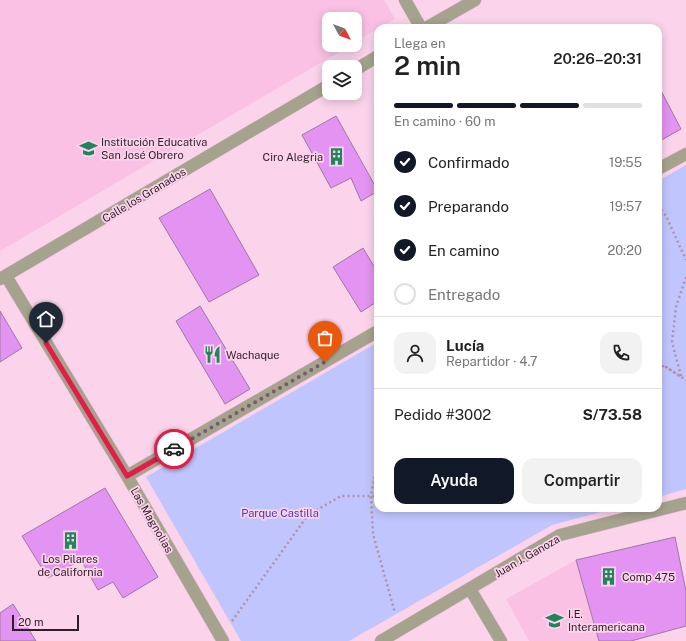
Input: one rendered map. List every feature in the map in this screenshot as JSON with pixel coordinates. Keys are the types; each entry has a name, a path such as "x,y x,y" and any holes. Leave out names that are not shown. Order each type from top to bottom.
{"street":[{"path":"405,0 419,24"},
{"path":"433,24 475,0"},
{"path":"362,66 374,58"},
{"name":"Calle los Granados","path":"3,278 322,89"},
{"path":"662,167 686,154"},
{"name":"Las Magnolias","path":"3,278 127,476 222,639"},
{"path":"127,476 374,334"},
{"name":"Juan J. Ganoza","path":"662,508 686,502"},
{"name":"Juan J. Ganoza","path":"381,641 560,536 649,512"},
{"path":"470,589 501,641"}],"path":[{"path":"662,211 666,216 686,260"},
{"path":"681,376 672,342 676,307 686,277"},
{"path":"662,365 681,376"},
{"path":"681,376 676,373 666,367 686,380"},
{"path":"374,479 371,496 373,534 395,614"},
{"path":"222,639 251,593 308,515 341,496 371,496"}],"shaded area":[{"name":"Institución Educativa San José Obrero","path":"0,0 384,0 395,19 386,24 374,24 374,31 362,38 362,12 322,12 322,52 339,52 325,60 322,60 322,62 0,251"},
{"name":"I.E. Interamericana","path":"576,560 599,641 529,641 506,599"}],"green space":[{"path":"686,165 686,489 662,496 662,179"},
{"name":"Parque Castilla","path":"374,344 374,512 601,512 552,525 349,641 241,641 146,477"}],"building":[{"path":"662,93 681,129 662,140"},
{"name":"Ciro Alegria","path":"336,116 374,184 374,193 361,201 351,178 331,188 302,135"},
{"path":"210,189 259,275 209,302 159,218"},
{"path":"363,248 374,266 374,304 361,312 333,267"},
{"name":"Wachaque","path":"200,306 250,389 225,404 176,321"},
{"path":"0,311 22,348 0,362"},
{"name":"Los Pilares de California","path":"105,488 158,577 123,598 113,582 98,590 81,560 48,578 22,536"},
{"path":"675,537 686,591 686,626 631,641 599,641 576,560"},
{"path":"13,604 36,641 0,641 0,613"}],"way so far":[{"path":"174,449 325,362"}],"place":[{"name":"Institución Educativa San José Obrero","path":"88,148"},
{"name":"Ciro Alegria","path":"336,157"},
{"name":"Wachaque","path":"213,355"},
{"name":"Los Pilares de California","path":"70,541"},
{"name":"Comp 475","path":"609,577"},
{"name":"I.E. Interamericana","path":"555,620"}],"route":[{"path":"46,343 127,476 174,449"}]}
